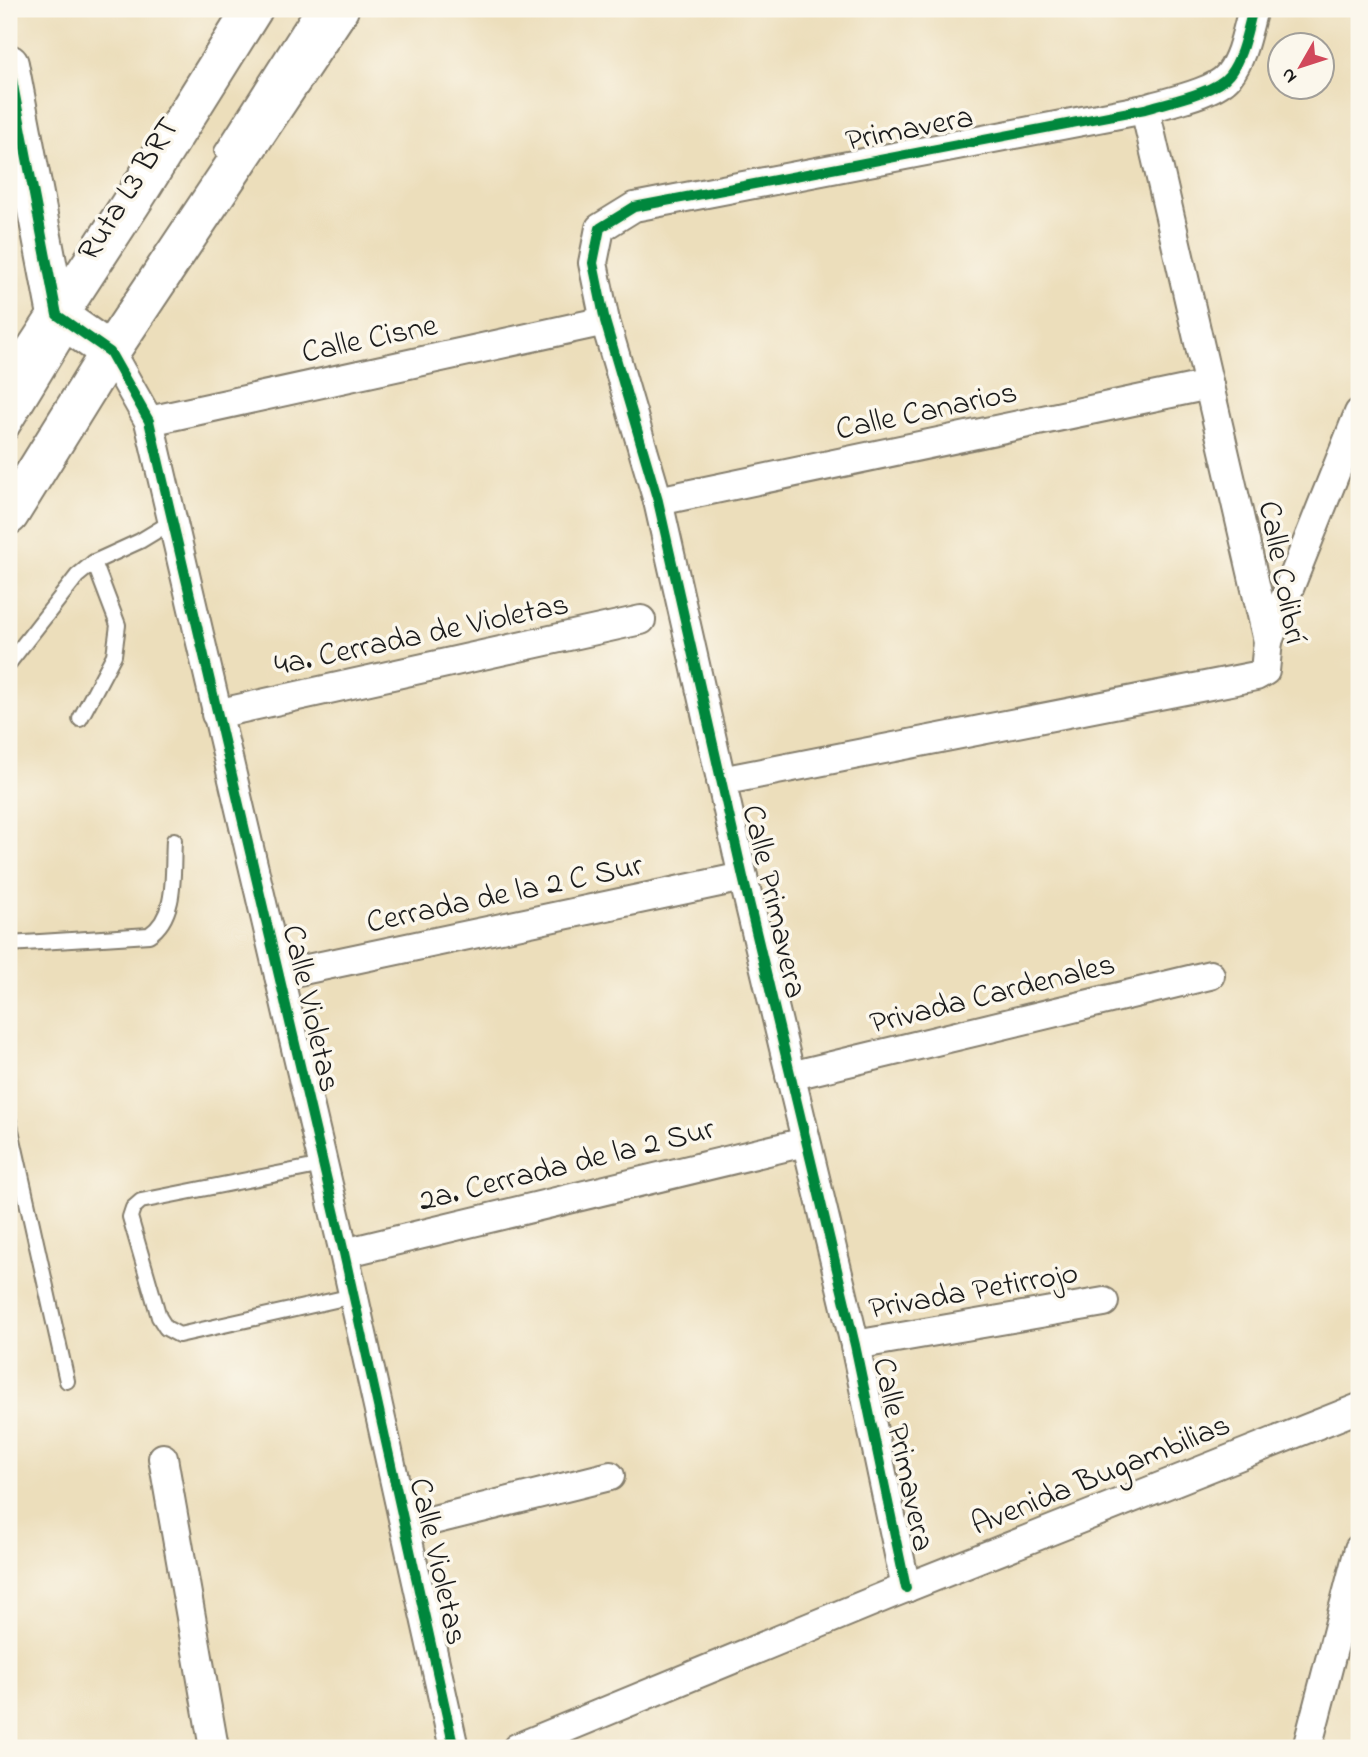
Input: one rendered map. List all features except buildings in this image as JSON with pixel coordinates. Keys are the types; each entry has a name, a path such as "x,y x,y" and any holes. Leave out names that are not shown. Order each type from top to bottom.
{"main road":[{"path":"9,515 137,194 253,9"},
{"path":"9,390 84,330 339,9"},
{"path":"9,64 84,330"}],"street":[{"name":"Primavera","path":"600,228 635,206 1144,109 1216,86 1228,77 1237,62 1253,9"},
{"name":"Calle Colibrí","path":"721,781 1256,676 1265,671 1268,641 1144,109"},
{"name":"Calle Primavera","path":"600,228 593,263 605,321 658,501 743,877 855,1345 906,1588"},
{"name":"Calle Cisne","path":"149,421 605,321"},
{"name":"Calle Violetas","path":"84,330 149,421 344,1252 454,1748"},
{"name":"Calle Canarios","path":"658,501 1209,385"},
{"path":"1268,641 1359,413"},
{"name":"4a. Cerrada de Violetas","path":"216,714 640,620"},
{"name":"Cerrada de la 2 C Sur","path":"279,975 743,877"},
{"name":"Privada Cardenales","path":"790,1076 1210,975"},
{"name":"2a. Cerrada de la 2 Sur","path":"344,1252 805,1142"},
{"name":"Privada Petirrojo","path":"855,1345 1104,1302"},
{"name":"Avenida Bugambilias","path":"517,1748 906,1588 1359,1408"},
{"path":"163,1458 214,1748"},
{"path":"405,1527 610,1476"},
{"path":"1307,1748 1359,1549"}],"lane":[{"path":"211,168 312,9"},
{"path":"9,433 84,330 151,262"},
{"path":"9,490 84,330"},
{"path":"9,663 77,576 94,562 140,541 173,521"},
{"path":"80,719 114,655 118,625 94,562"},
{"path":"9,944 149,935 161,927 169,913 174,840"},
{"path":"9,1121 68,1381"},
{"path":"323,1164 141,1201 133,1208 130,1217 159,1317 166,1328 179,1335 354,1296"}],"cycle path":[{"path":"906,1588 855,1345 743,877 658,501 605,321 593,263 600,228 634,207 1145,109 1190,96 1213,87 1229,75 1241,52 1253,9"},
{"path":"9,64 57,315 110,352 149,421 344,1253 454,1748"}]}
